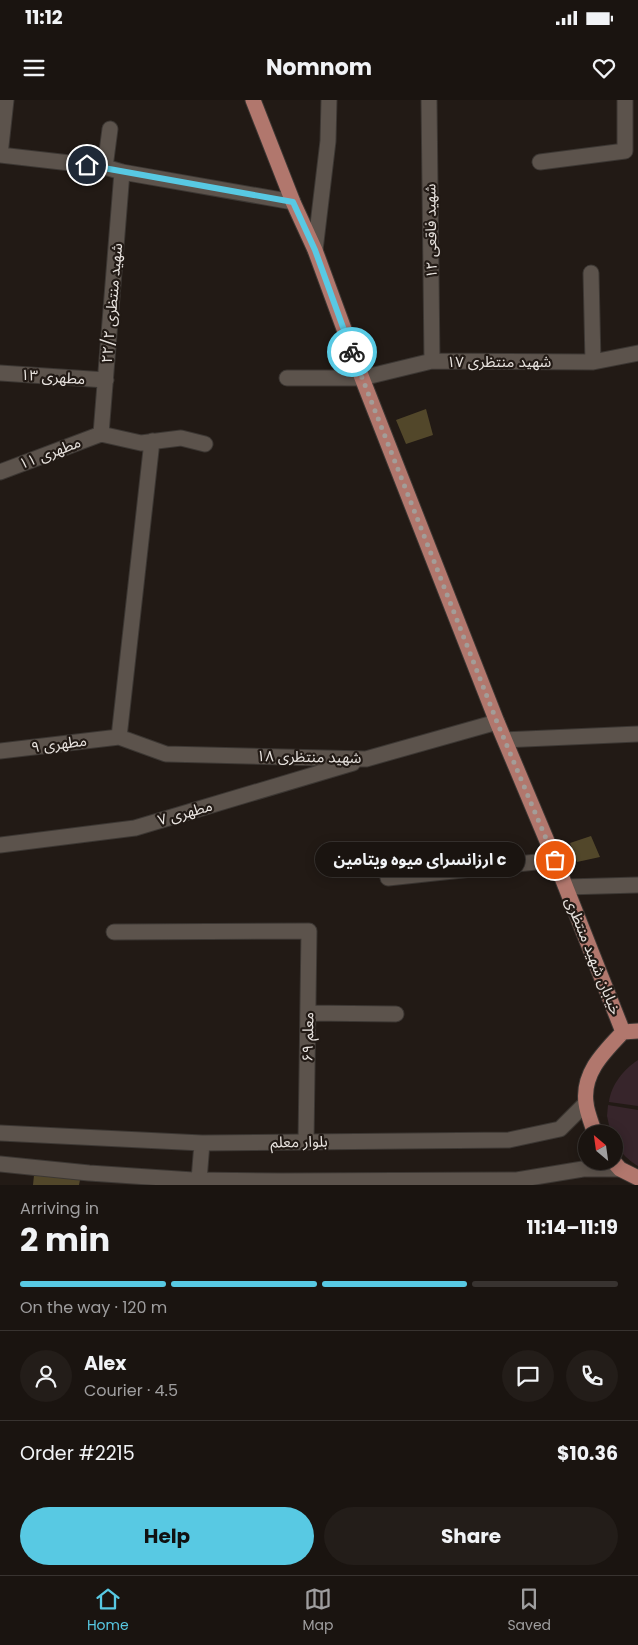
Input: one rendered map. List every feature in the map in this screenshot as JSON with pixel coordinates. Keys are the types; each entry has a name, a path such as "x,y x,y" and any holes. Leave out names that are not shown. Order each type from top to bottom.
{"main road":[{"name":"خیابان شهید منتظری","path":"253,100 293,202 315,250 362,378 497,722 566,887 631,1032"},
{"path":"592,1125 586,1103 587,1081 601,1055 631,1032"},
{"path":"623,1169 638,1178"}],"street":[{"path":"6,100 0,155 105,167 122,172 293,202"},
{"path":"315,250 328,141 328,100"},
{"name":"شهید فاقعی ۱۲","path":"430,100 432,362"},
{"path":"540,162 625,151 625,100"},
{"path":"105,167 110,129"},
{"name":"شهید منتظری ۲۲/۲","path":"101,434 122,172"},
{"path":"591,273 593,362"},
{"name":"شهید منتظری ۱۷","path":"287,378 362,378 432,362 593,362 638,353"},
{"name":"مطهری ۱۳","path":"0,374 106,380"},
{"path":"101,434 140,443 181,438 205,444"},
{"name":"مطهری ۱۱","path":"0,472 101,434"},
{"path":"119,737 152,441"},
{"name":"شهید منتظری ۱۸","path":"119,737 166,754 366,759 497,722"},
{"path":"505,740 638,734"},
{"name":"مطهری ۹","path":"0,751 119,737"},
{"name":"مطهری ۷","path":"0,845 135,828 366,759"},
{"path":"388,878 555,860"},
{"path":"566,887 638,885"},
{"name":"معلم ۶۹","path":"114,932 309,931 306,1142"},
{"path":"308,1013 396,1014"},
{"name":"بلوار معلم","path":"1,1132 202,1143 509,1140 560,1129 586,1103"},
{"path":"199,1182 202,1143"},
{"path":"0,1164 88,1179 281,1183 491,1183 578,1170"}],"shaded area":[{"path":"638,1060 638,1106 609,1102 612,1090 619,1078"},
{"path":"608,1105 638,1110 638,1166 623,1154 623,1125 609,1125 607,1116"}],"building":[{"path":"426,409 433,435 406,444 396,420"},
{"path":"591,836 600,857 577,862 570,843"},
{"path":"34,1175 80,1180 79,1185 33,1185"}],"way so far":[{"path":"352,352 497,722 555,860"}],"place":[{"name":"ارزانسرای میوه ویتامین c","path":"555,860"}],"route":[{"path":"87,165 293,202 315,250 352,352"}]}
